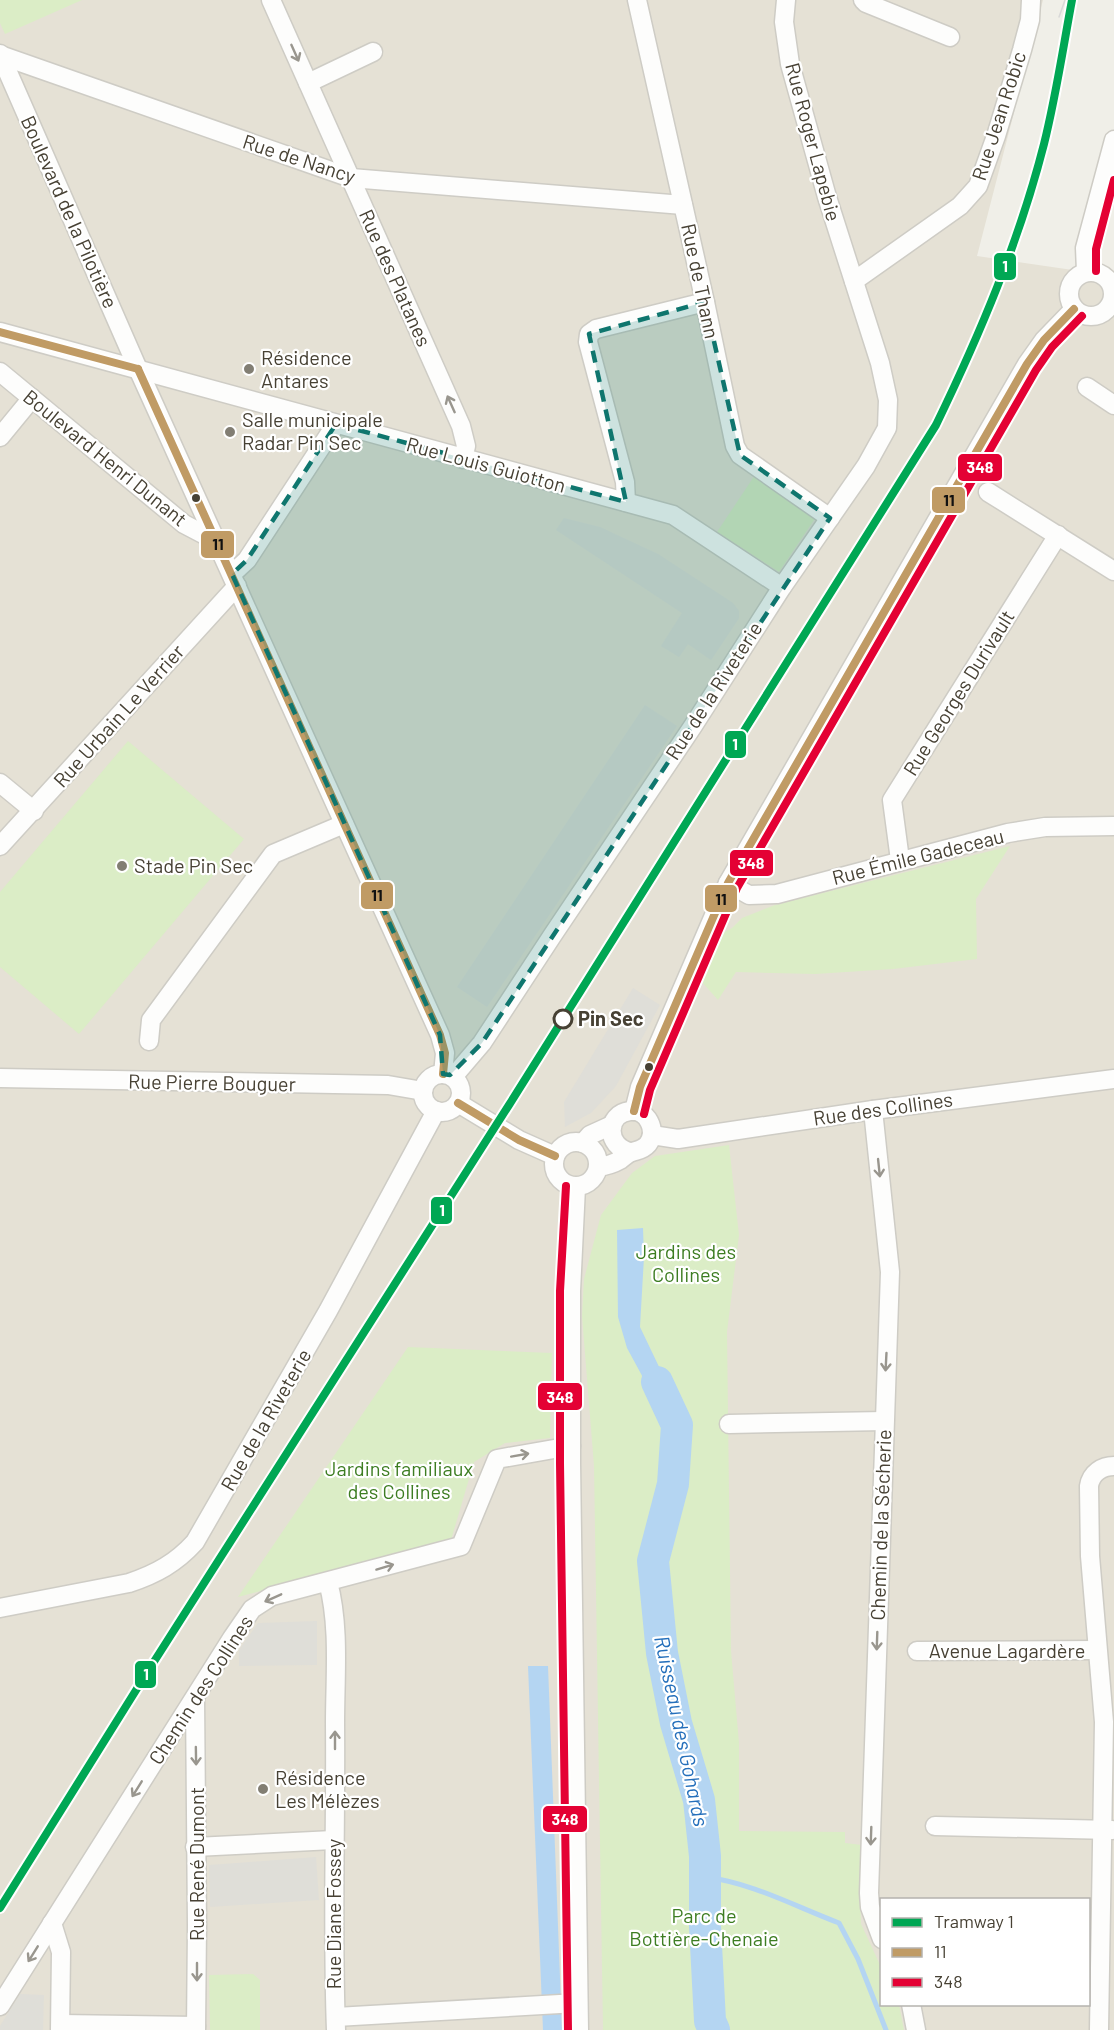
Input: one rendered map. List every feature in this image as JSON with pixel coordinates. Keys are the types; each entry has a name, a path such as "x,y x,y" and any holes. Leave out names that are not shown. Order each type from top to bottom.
{"street":[{"name":"Rue des Platanes","path":"271,0 461,426 466,446 464,459"},
{"name":"Rue de Thann","path":"637,0 735,446 740,455 830,518"},
{"name":"Rue Roger Lapebie","path":"786,0 784,22 790,64 827,197 854,281"},
{"path":"863,0 950,36"},
{"name":"Rue Jean Robic","path":"854,281 960,206 978,186 1022,50 1030,20 1031,0"},
{"path":"308,83 373,52"},
{"name":"Rue de Nancy","path":"0,55 351,178 683,205"},
{"name":"Boulevard de la Pilotière","path":"0,55 138,369"},
{"path":"1086,272 1085,248 1114,140"},
{"path":"1086,272 1100,273 1107,279 1113,292 1112,306 1095,316 1082,314 1074,309 1069,300 1068,289 1073,280 1086,272"},
{"name":"Rue de la Riveterie","path":"448,1075 482,1043 693,726 782,587 866,466 886,428 888,400 880,363 854,281"},
{"path":"626,502 625,482 588,342 589,334 596,329 705,302"},
{"path":"634,1111 640,1087 728,882 1027,363 1044,340 1074,309"},
{"name":"Rue Louis Guiotton","path":"0,332 673,515 782,587"},
{"name":"Boulevard Henri Dunant","path":"138,369 440,1035 448,1075"},
{"name":"Boulevard Henri Dunant","path":"0,372 184,524 205,535 214,536"},
{"path":"1087,387 1114,405"},
{"path":"0,437 32,398"},
{"name":"Rue Urbain Le Verrier","path":"0,846 234,580 336,424"},
{"path":"988,492 1114,571"},
{"name":"Rue Georges Durivault","path":"900,860 892,800 1058,535"},
{"path":"0,783 34,810"},
{"path":"149,1041 151,1020 273,854 344,824"},
{"name":"Rue Émile Gadeceau","path":"728,882 749,896 777,894 988,837 1035,828 1114,826"},
{"path":"435,1075 448,1075 460,1089 458,1103 446,1111 436,1111 426,1103 423,1091 428,1080 435,1075"},
{"name":"Rue Pierre Bouguer","path":"0,1078 388,1085 423,1091"},
{"name":"Rue des Collines","path":"652,1135 678,1139 873,1110 1114,1079"},
{"path":"458,1103 519,1140 555,1156"},
{"name":"Chemin de la Sécherie","path":"873,1110 890,1272 869,1893 870,1907 880,1934"},
{"name":"Rue de la Riveterie","path":"0,1608 146,1578 169,1566 195,1542 328,1311 436,1111"},
{"path":"583,1143 590,1135 612,1125 621,1114 634,1111 640,1112 648,1119 652,1135 647,1146 636,1151 624,1151 612,1137 612,1125"},
{"path":"570,1143 583,1143 593,1150 598,1167 592,1180 576,1187 558,1177 554,1163 555,1156 559,1150 570,1143"},
{"path":"598,1167 609,1166 630,1152"},
{"path":"576,1187 571,1291 571,1446 579,2030"},
{"path":"729,1424 884,1421"},
{"name":"Chemin des Collines","path":"0,2006 252,1609 272,1596 460,1546 497,1459 571,1446"},
{"path":"1098,2030 1108,1830 1104,1722 1090,1556 1089,1486 1097,1472 1114,1466"},
{"name":"Rue Diane Fossey","path":"328,1582 332,1597 335,1656 333,1840 336,2024"},
{"name":"Avenue Lagardère","path":"917,1651 1097,1650"},
{"name":"Rue René Dumont","path":"195,1698 196,2028"},
{"path":"935,1826 1108,1830"},
{"path":"195,1847 333,1840"},
{"path":"52,1923 61,1952 61,2027 196,2028"},
{"path":"336,2024 577,2003"},
{"path":"911,2006 916,2030"}],"highlighted area":[{"path":"705,302 740,455 830,518 482,1043 450,1075 443,1074 440,1035 232,574 247,560 336,424 626,502 589,334"}],"shaded area":[{"path":"0,0 1043,0 977,256 1114,276 1114,2030 0,2030"},
{"path":"564,518 600,527 658,554 733,603 739,611 739,618 711,660 688,644 679,657 661,646 682,613 556,530"},
{"path":"645,705 677,726 487,1007 457,987"},
{"path":"633,988 660,1005 616,1086 591,1113 565,1127 564,1102"},
{"path":"317,1621 317,1665 239,1666 239,1650 258,1623"},
{"path":"316,1857 319,1900 210,1907 209,1865"},
{"path":"20,1994 44,1995 43,2030 0,2030 0,2026"}],"green space":[{"path":"0,0 82,0 5,34 0,23"},
{"path":"755,475 816,517 779,572 717,532"},
{"name":"Stade Pin Sec","path":"128,741 244,839 79,1034 0,967 0,892"},
{"path":"1010,846 976,899 977,959 893,969 815,974 736,972 718,1000 701,981 721,934 732,928 742,918 775,905"},
{"name":"Parc de Bottière-Chenaie","path":"729,1145 739,1235 727,1332 731,1651 739,1743 739,1831 845,1832 845,1843 862,1845 861,1924 880,1965 880,2006 899,2006 904,2030 603,2030 594,1466 582,1316 584,1279 601,1215 632,1173 655,1156"},
{"name":"Jardins familiaux des Collines","path":"408,1347 552,1353 550,1438 505,1443 474,1462 451,1540 238,1597"},
{"path":"253,1974 260,1980 260,2030 210,2030 209,1975"}],"water":[{"path":"643,1228 644,1257 640,1327 684,1419 666,1420 627,1348 618,1317 617,1230"},
{"path":"528,1666 548,1666 562,2030 543,2030"}],"waterway":[{"name":"Ruisseau des Gohards","path":"657,1382 677,1425 673,1484 653,1561 662,1653 676,1723 699,1800 705,1856 705,1926 710,2021 714,2030"},
{"path":"705,1877 740,1884 839,1923 858,1959 886,2030"}],"tram line":[{"path":"1059,17 1065,0"},
{"name":"1","path":"0,1908 148,1671 509,1105 936,425 983,322 1023,216 1048,126 1072,0"}],"transit line":[{"name":"348","path":"1096,271 1096,249 1114,180"},
{"name":"11","path":"634,1111 640,1087 728,883 1027,364 1044,340 1074,309"},
{"name":"348","path":"644,1114 650,1090 737,888 1036,370 1052,347 1082,316"},
{"name":"11","path":"0,332 138,369"},
{"name":"11","path":"138,369 440,1035 445,1053 443,1074"},
{"name":"11","path":"458,1103 519,1140 555,1156"},
{"name":"348","path":"566,1186 560,1291 560,1463 568,2030"}],"place":[{"name":"Résidence Antares","path":"249,369"},
{"name":"Salle municipale Radar Pin Sec","path":"230,432"},
{"name":"Stade Pin Sec","path":"122,866"},
{"name":"Pin Sec","path":"563,1019"},
{"name":"Résidence Les Mélèzes","path":"263,1789"}],"park label":[{"name":"Jardins des Collines","path":"686,1264"}]}
